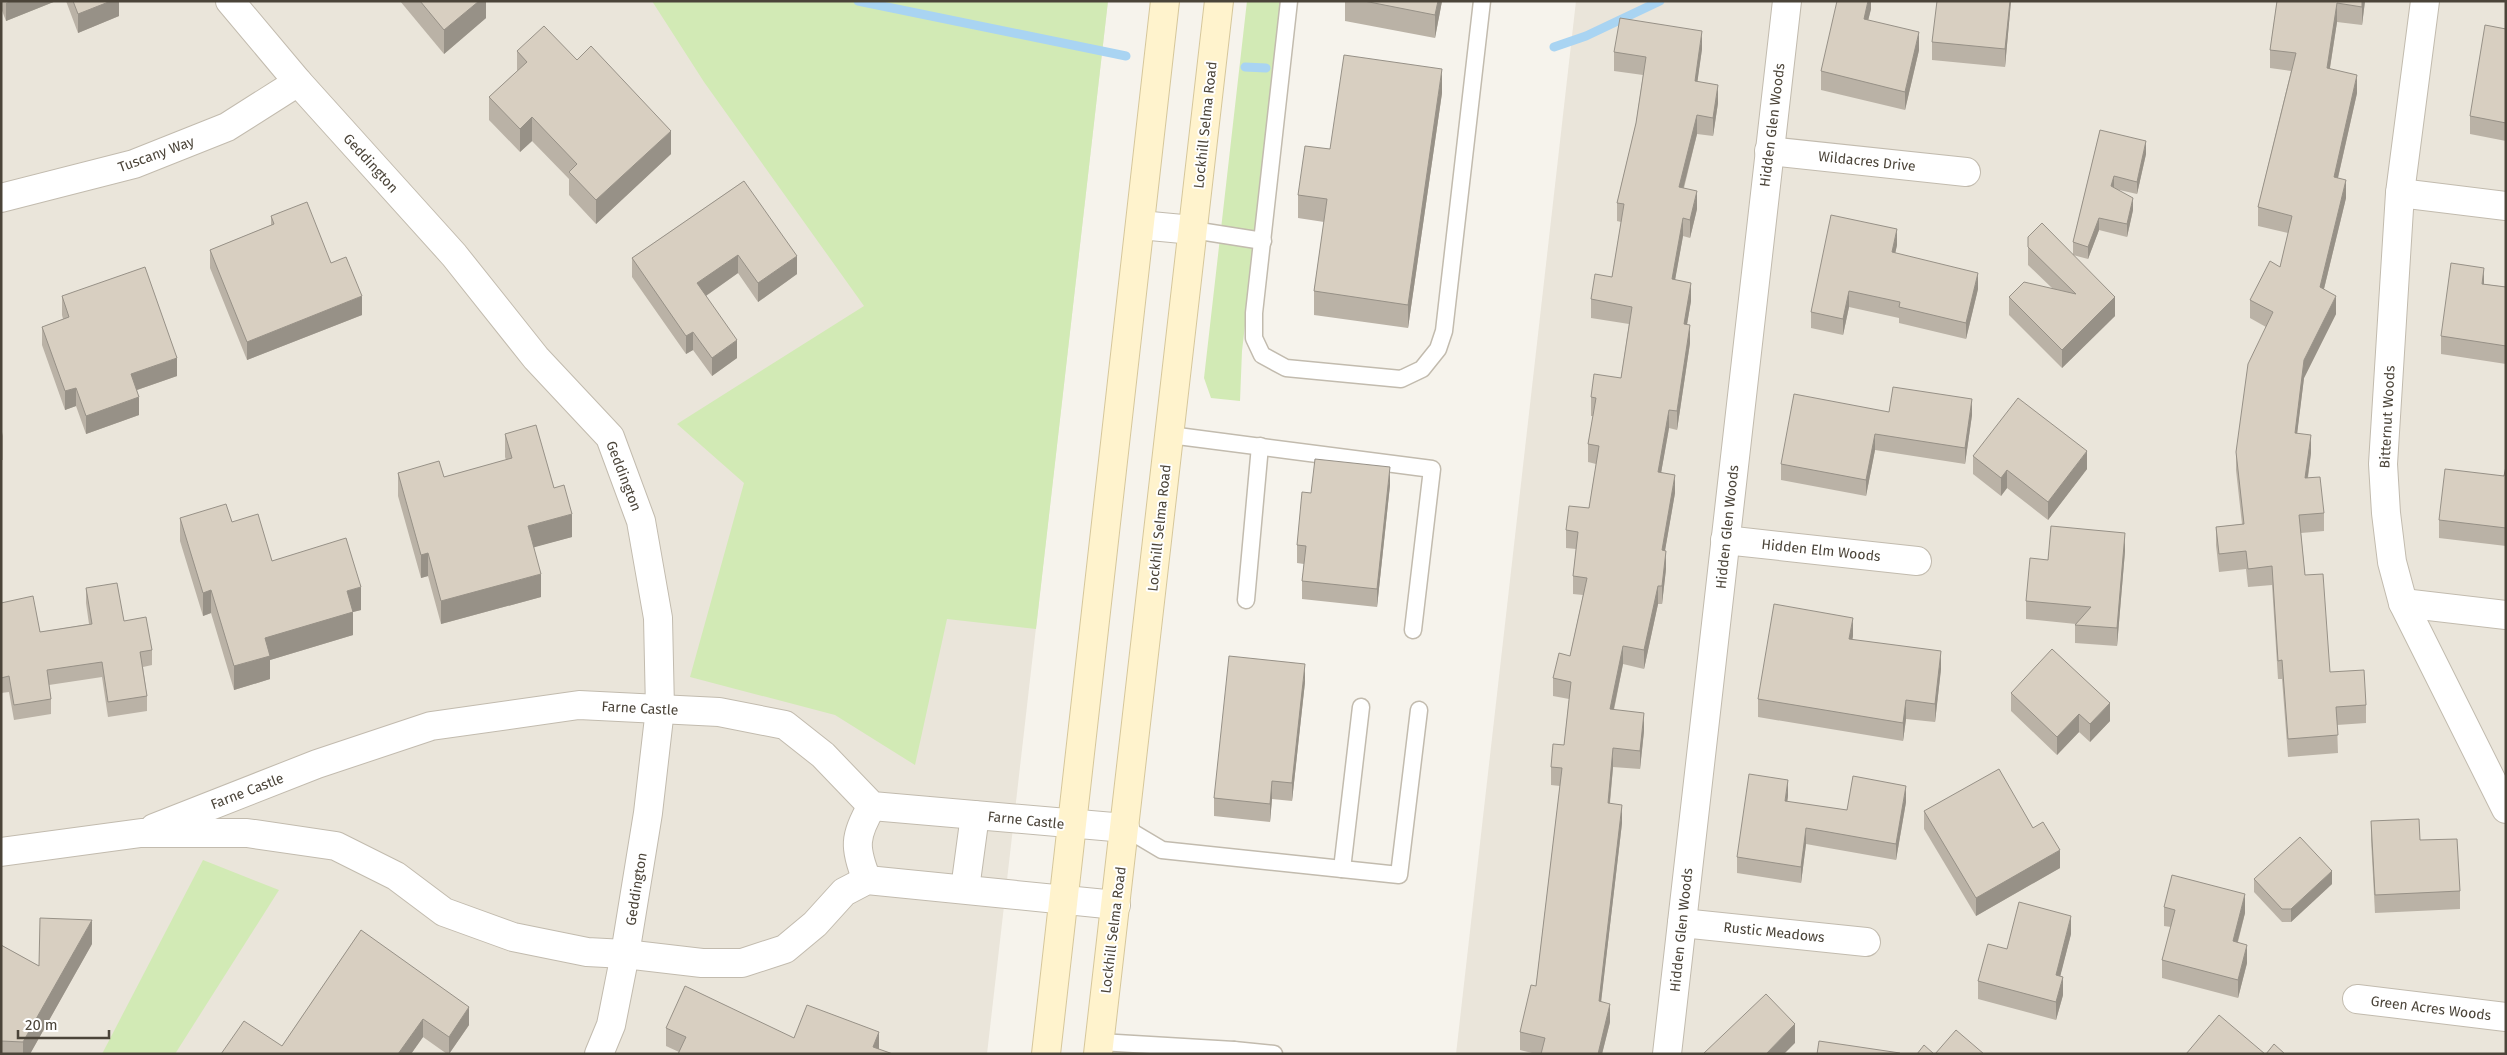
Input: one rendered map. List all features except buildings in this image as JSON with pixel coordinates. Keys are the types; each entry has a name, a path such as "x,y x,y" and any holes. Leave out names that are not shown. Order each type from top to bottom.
{"main road":[{"path":"1046,1054 1065,901 1165,1"},
{"name":"Lockhill Selma Road","path":"1099,1048 1220,1"}],"street":[{"name":"Geddington","path":"230,1 298,82 454,255 536,358 610,437 641,521 658,618 660,709 648,813 625,954 611,1026 599,1054"},
{"name":"Hidden Glen Woods","path":"1668,1054 1787,1"},
{"name":"Bitternut Woods","path":"2425,1 2400,194 2383,464 2386,513 2392,562 2403,603 2506,809"},
{"name":"Tuscany Way","path":"1,198 134,164 227,128 298,82"},
{"name":"Wildacres Drive","path":"1769,151 1966,172"},
{"path":"2400,194 2506,206"},
{"path":"1140,225 1193,230"},
{"name":"Hidden Elm Woods","path":"1725,540 1917,561"},
{"path":"2403,603 2506,615"},
{"name":"Farne Castle","path":"141,833 308,767 431,726 579,705 719,712 785,725 823,755 872,806 1073,825 1125,828"},
{"path":"872,806 860,826 857,855 867,880 1116,905"},
{"path":"965,889 975,815"},
{"name":"Farne Castle","path":"1,852 141,833 247,834 336,846 396,876 444,912 513,937 587,952 625,954 702,963 742,963 785,949 814,924 844,892 867,880"},
{"name":"Rustic Meadows","path":"1682,922 1866,942"},
{"name":"Green Acres Woods","path":"2357,999 2506,1017"}],"lane":[{"path":"1289,1 1254,314 1254,338 1262,355 1286,368 1400,379 1422,369 1438,349 1444,331 1482,1"},
{"path":"1193,230 1263,241"},
{"path":"1170,435 1432,469 1413,630"},
{"path":"1246,600 1260,446"},
{"path":"1342,869 1360,707"},
{"path":"1125,828 1162,850 1399,875 1419,710"},
{"path":"1099,1048 1274,1054"}],"shaded area":[{"path":"1,1 1108,1 987,1054 1,1054"},
{"path":"1576,1 2506,1 2506,1054 1456,1054"}],"green space":[{"path":"652,1 1108,1 1036,629 947,619 915,765 835,715 690,677 744,483 677,424 864,306 704,82"},
{"path":"1247,1 1283,1 1242,351 1240,401 1211,398 1204,378"},
{"path":"203,860 279,890 175,1054 102,1054"}],"waterway":[{"path":"858,1 1126,56"},
{"path":"1554,47 1586,36 1660,1"},
{"path":"1245,67 1266,68"}]}
